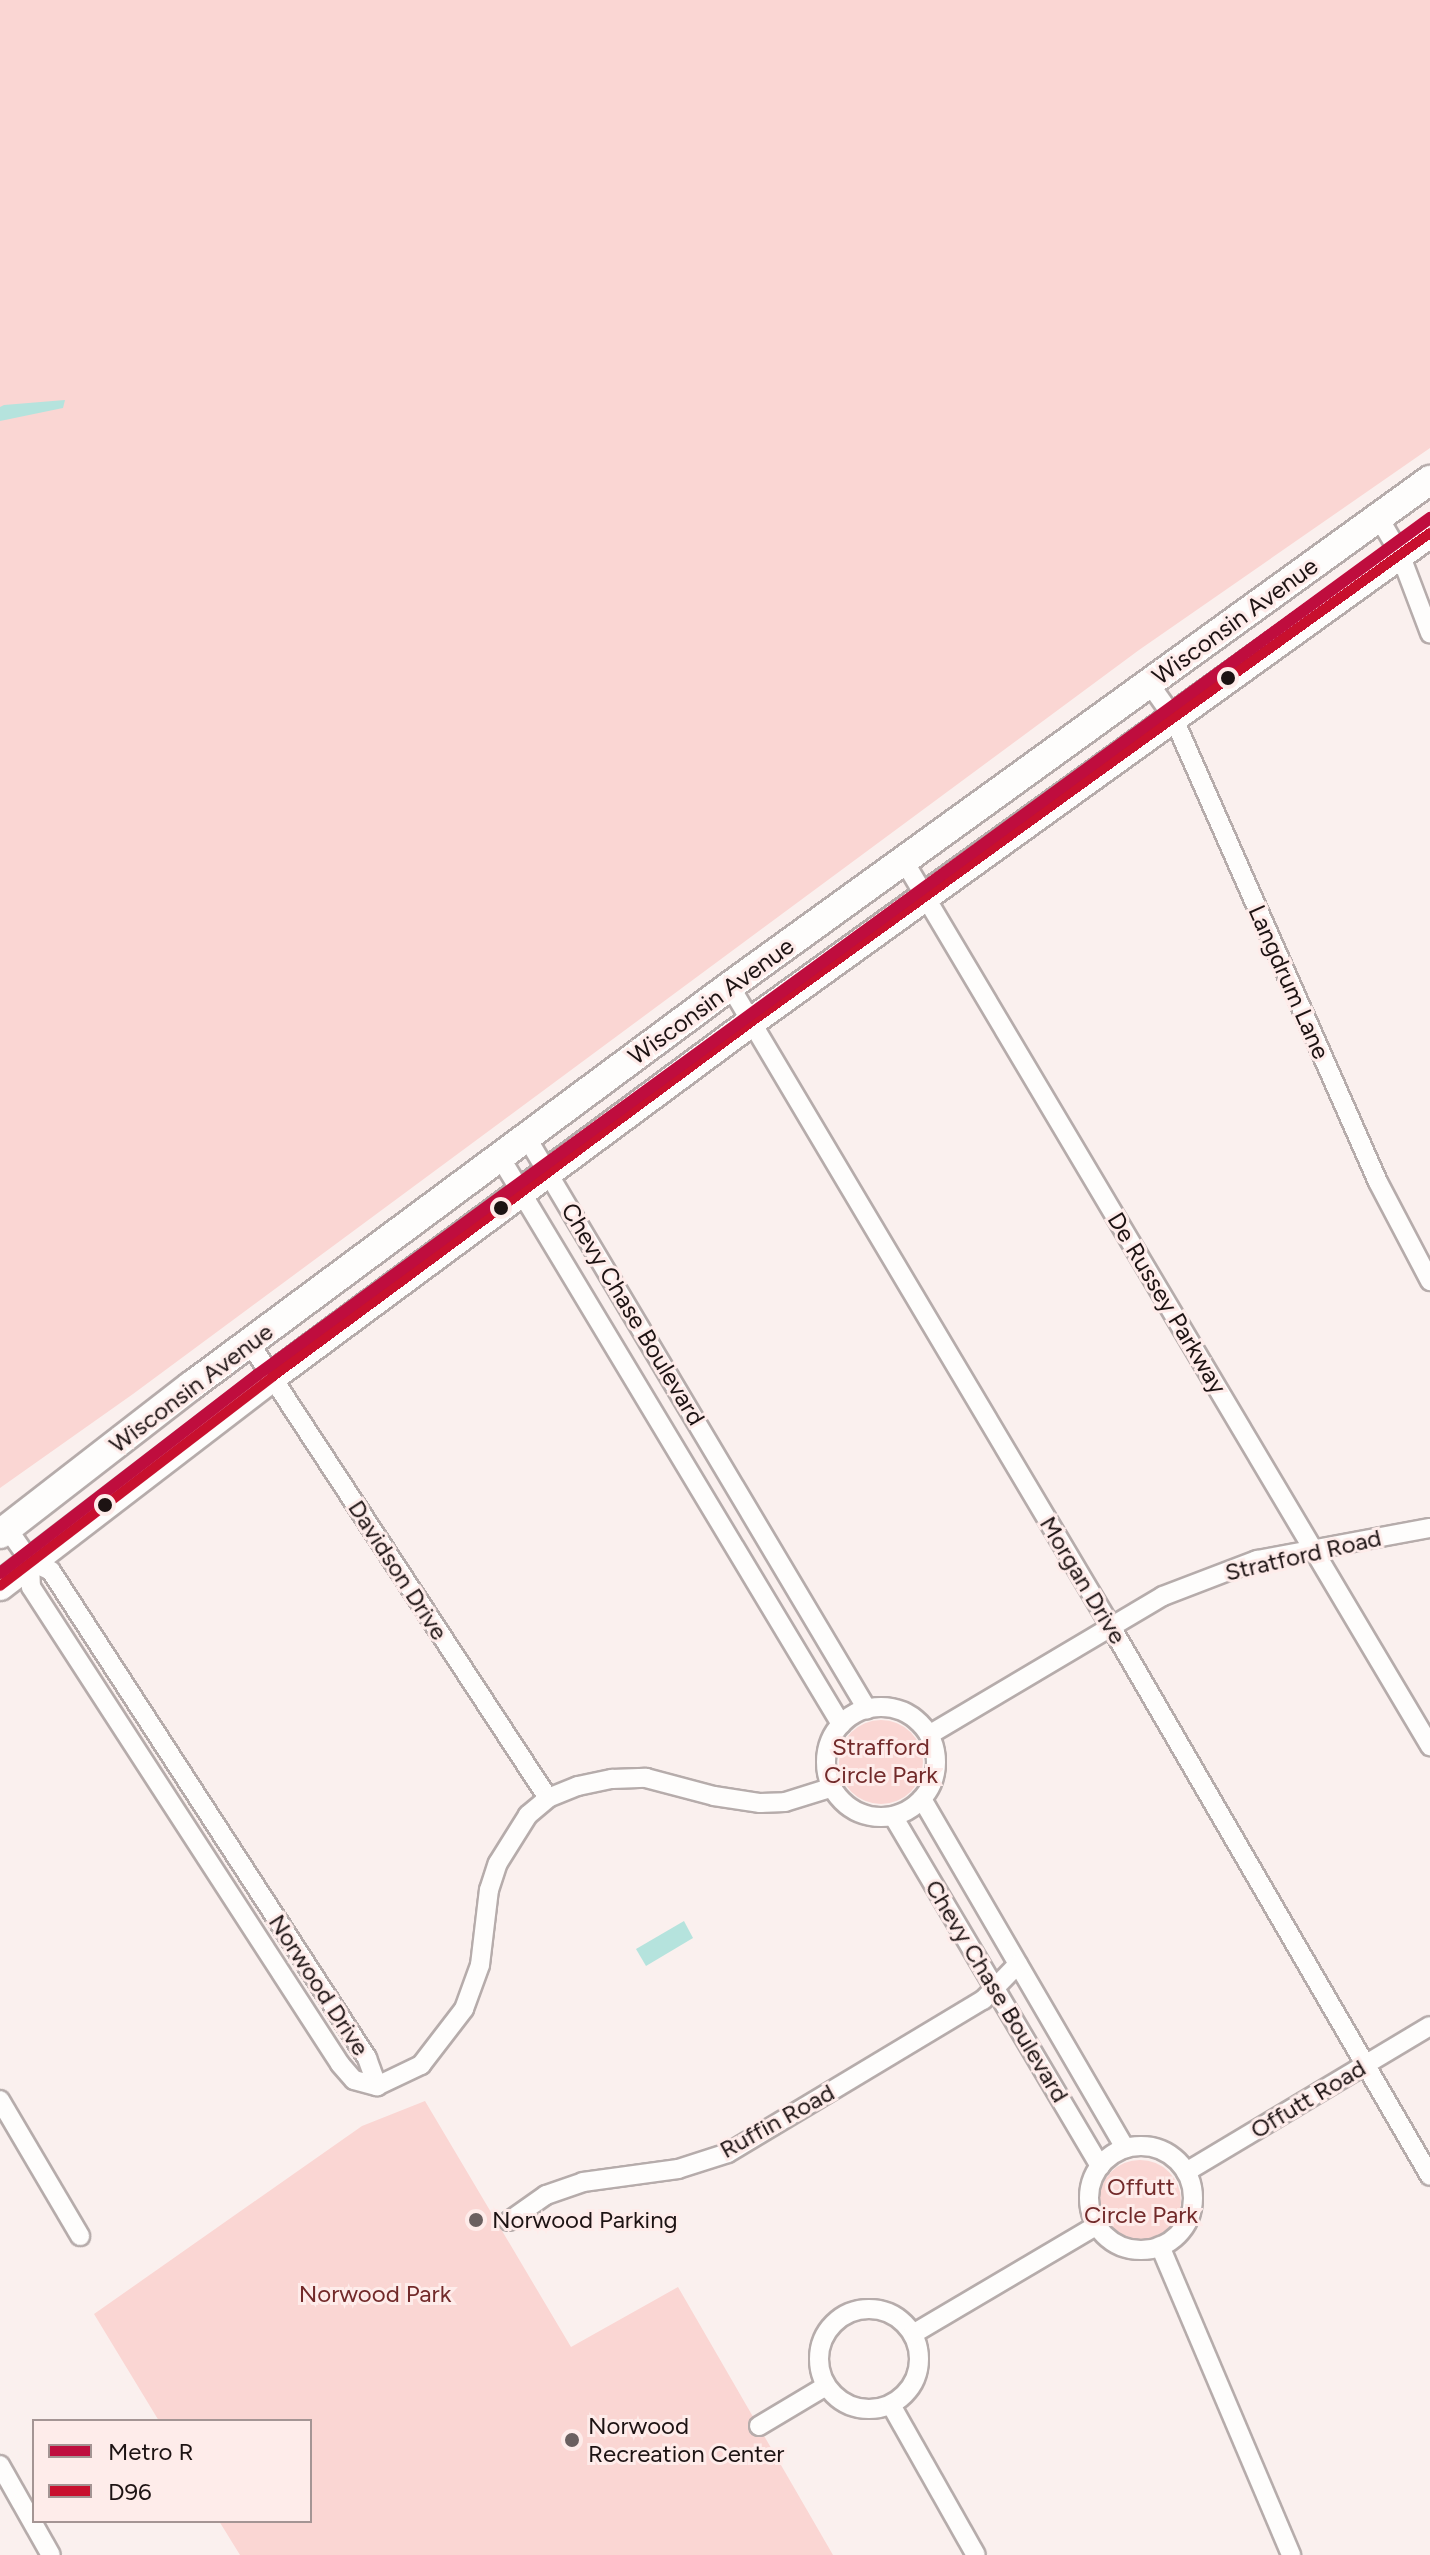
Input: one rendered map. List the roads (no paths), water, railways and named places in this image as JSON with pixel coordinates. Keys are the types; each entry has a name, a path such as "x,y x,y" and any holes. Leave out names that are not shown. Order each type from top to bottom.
{"main road":[{"name":"Wisconsin Avenue","path":"4,1531 249,1342 730,986 1430,480"},
{"name":"Wisconsin Avenue","path":"0,1586 272,1377 751,1022 1430,533"}],"street":[{"path":"1379,518 1400,554 1430,633"},
{"name":"Langdrum Lane","path":"1149,683 1173,717 1378,1182 1430,1281"},
{"name":"De Russey Parkway","path":"904,861 1430,1746"},
{"name":"Morgan Drive","path":"730,986 1110,1625 1430,2176"},
{"name":"Chevy Chase Boulevard","path":"527,1138 867,1709"},
{"name":"Chevy Chase Boulevard","path":"500,1157 841,1724"},
{"name":"Davidson Drive","path":"249,1342 548,1798"},
{"name":"Chevy Chase Boulevard","path":"688,1465 715,1450"},
{"name":"Stratford Road","path":"929,1735 1110,1625 1163,1596 1211,1576 1312,1548 1430,1528"},
{"name":"Norwood Drive","path":"4,1531 30,1561 51,1571 367,2058 377,2086"},
{"name":"Norwood Drive","path":"30,1561 31,1587 340,2064 354,2080 377,2086"},
{"path":"867,1709 896,1709 920,1723 929,1735 935,1753 935,1772 922,1799 905,1812 893,1816 858,1813 845,1804 833,1787 826,1764 828,1750 841,1724 867,1709"},
{"path":"137,1753 159,1738"},
{"path":"377,2086 421,2065 464,2009 480,1965 489,1890 498,1863 528,1815 548,1798 578,1786 612,1779 646,1778 714,1796 760,1803 785,1802 833,1787"},
{"name":"Chevy Chase Boulevard","path":"922,1799 1125,2148"},
{"name":"Chevy Chase Boulevard","path":"893,1816 1100,2166"},
{"path":"242,1914 264,1899"},
{"name":"Ruffin Road","path":"509,2221 546,2195 583,2182 678,2169 728,2153 983,2000 1018,1964"},
{"name":"Offutt Road","path":"1186,2172 1430,2026"},
{"path":"0,2100 80,2236"},
{"path":"1125,2148 1156,2148 1168,2153 1186,2172 1193,2198 1191,2214 1184,2227 1160,2246 1148,2249 1122,2246 1097,2225 1089,2197 1100,2166 1125,2148"},
{"path":"913,2334 1097,2225"},
{"path":"1160,2246 1291,2555"},
{"path":"803,2400 814,2386 825,2333 848,2312 881,2309 894,2314 913,2334 919,2348 916,2377 909,2391 891,2405 872,2409 857,2408 841,2401 826,2386 819,2365"},
{"path":"759,2426 826,2386"},
{"path":"891,2405 976,2555"},
{"path":"0,2465 32,2521"},
{"path":"33,2523 51,2555"}],"water":[{"path":"65,400 63,408 0,421 0,407 4,405"},
{"path":"684,1921 693,1938 646,1966 636,1949"}],"metro line":[{"name":"R","path":"0,1573 257,1375 1430,518"}],"place":[{"name":"Norwood Parking","path":"476,2220"},
{"name":"Norwood Recreation Center","path":"572,2440"}],"park label":[{"name":"Strafford Circle Park","path":"881,1761"},
{"name":"Offutt Circle Park","path":"1141,2201"},
{"name":"Norwood Park","path":"375,2294"}]}
